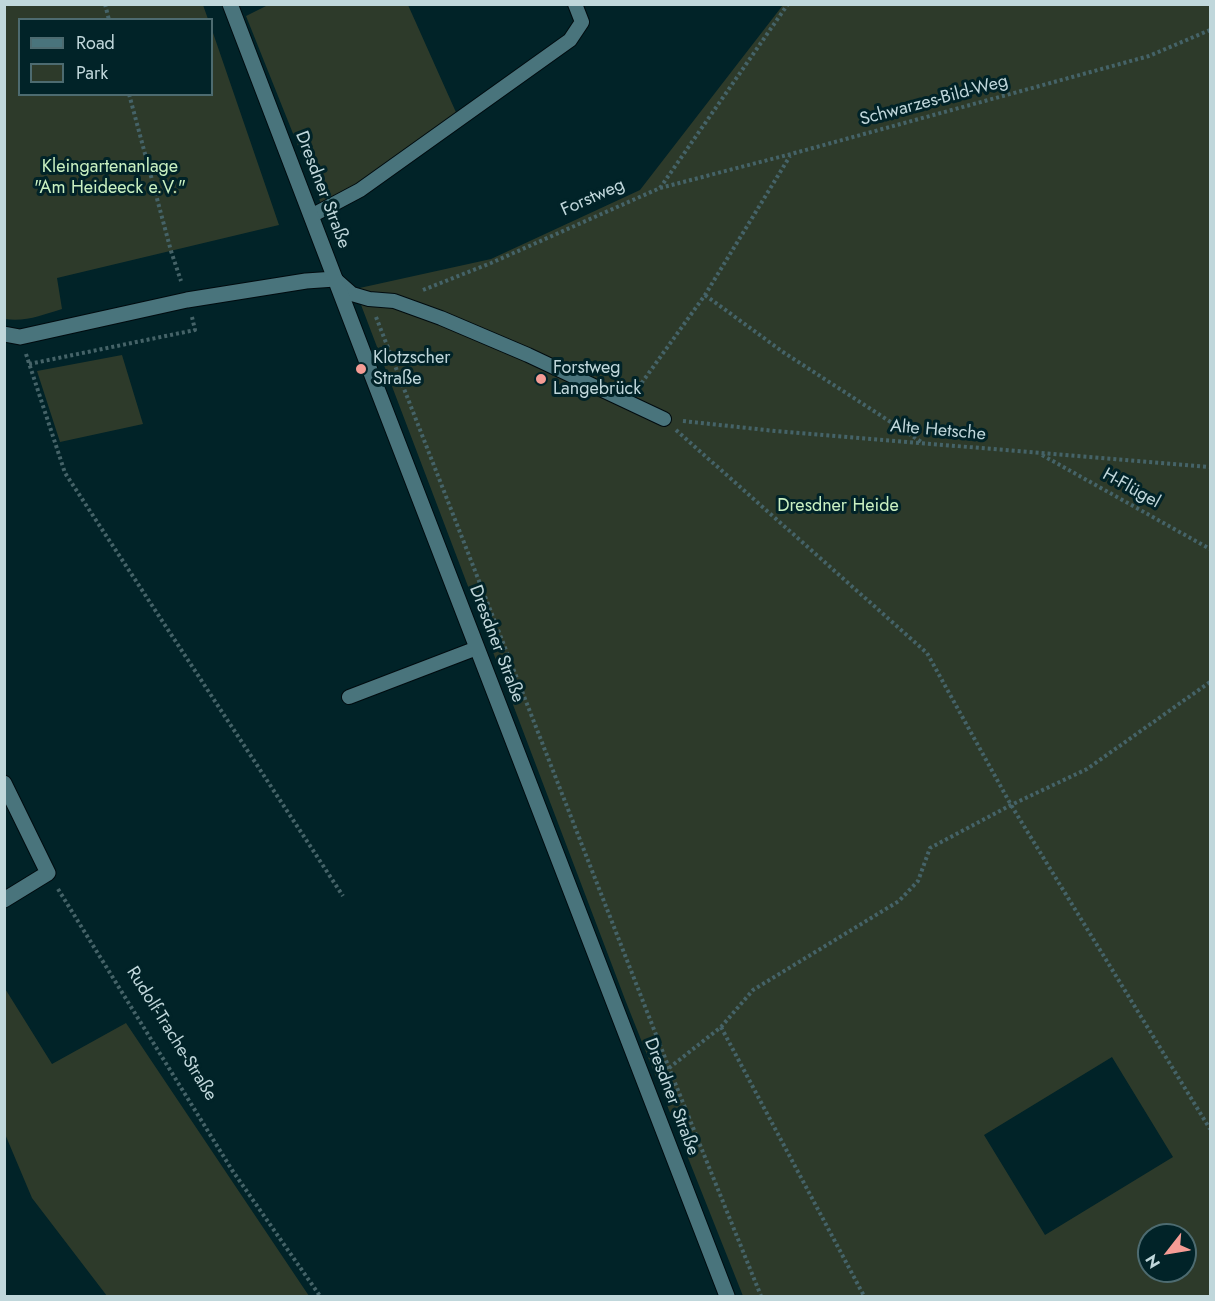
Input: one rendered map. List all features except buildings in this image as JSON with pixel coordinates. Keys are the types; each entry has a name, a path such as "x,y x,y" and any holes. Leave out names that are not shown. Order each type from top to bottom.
{"main road":[{"name":"Dresdner Straße","path":"230,4 727,1296"},
{"path":"4,334 20,337 187,300 306,281 335,279"},
{"path":"4,783 48,873 4,900"}],"lane":[{"path":"311,216 360,190 570,40 582,22 575,4"},
{"path":"335,279 352,294 394,302 441,318 528,355 664,419"},
{"path":"349,697 477,648"}],"path":[{"path":"660,188 788,4"},
{"name":"Schwarzes-Bild-Weg","path":"660,188 1149,56 1210,30"},
{"path":"30,364 195,330 171,251 130,96"},
{"path":"627,403 705,295 790,154"},
{"name":"Forstweg","path":"394,302 492,263 660,188"},
{"path":"705,295 783,352 924,443"},
{"path":"369,299 669,1068 761,1296"},
{"path":"20,337 66,473 343,896"},
{"path":"664,419 927,653 1011,805 1210,1129"},
{"name":"Alte Hetsche","path":"664,419 775,431 1210,467"},
{"name":"H-Flügel","path":"1038,453 1210,549"},
{"path":"669,1068 721,1027 753,990 899,901 918,881 930,848 1011,805 1088,769 1210,682"},
{"name":"Rudolf-Trache-Straße","path":"48,873 232,1170 320,1296"},
{"path":"721,1027 864,1296"}],"green space":[{"name":"Kleingartenanlage \"Am Heideeck e.V.\"","path":"5,4 203,5 208,18 18,18 18,96 213,96 213,33 279,225 57,278 62,309 27,319 5,319"},
{"path":"268,5 408,5 459,119 322,206 246,16"},
{"name":"Dresdner Heide","path":"783,5 1210,5 1210,1296 743,1296 626,1002 355,289 491,259 640,190","holes":["1112,1057 1173,1157 1045,1235 984,1135"]},
{"path":"122,355 143,424 60,442 37,371"},
{"path":"4,987 52,1064 126,1023 309,1296 107,1296 32,1198 5,1134"}],"place":[{"name":"Klotzscher Straße","path":"361,369"},
{"name":"Forstweg Langebrück","path":"541,379"}]}
